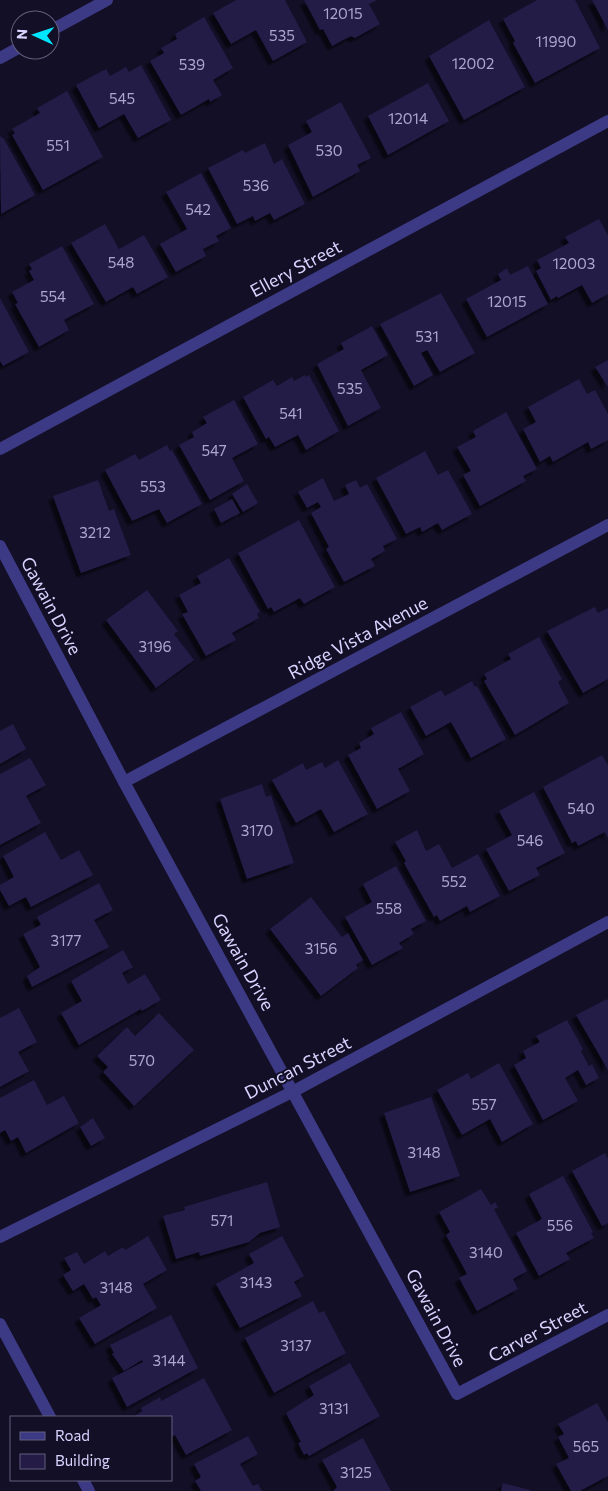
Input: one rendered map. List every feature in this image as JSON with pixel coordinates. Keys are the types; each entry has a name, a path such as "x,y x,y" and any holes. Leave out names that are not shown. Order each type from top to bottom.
{"street":[{"path":"60,26 107,0"},
{"name":"Ellery Street","path":"0,449 608,121"},
{"name":"Ridge Vista Avenue","path":"124,782 608,524"},
{"name":"Gawain Drive","path":"0,546 124,782 294,1091 457,1394"},
{"name":"Duncan Street","path":"0,1236 294,1091 608,922"},
{"name":"Carver Street","path":"457,1394 608,1315"},
{"path":"0,1324 49,1416"}],"building":[{"path":"236,0 285,0 307,42 273,61 256,30 231,44 213,13"},
{"path":"304,0 377,0 369,4 380,24 355,38 351,36 332,46 323,29 320,30"},
{"path":"537,0 575,0 600,48 535,83 513,43 515,41 503,19"},
{"path":"592,0 608,0 608,30"},
{"path":"204,17 233,68 213,80 222,95 210,102 209,99 181,115 150,61 164,53 161,48 177,39 175,34"},
{"path":"489,20 525,87 464,120 429,56"},
{"path":"141,65 171,120 138,138 124,114 99,128 76,85 106,69 110,76 126,67 129,72"},
{"path":"428,83 449,121 388,155 368,116"},
{"path":"67,91 103,157 43,190 12,135 15,133 12,129 40,113 37,108"},
{"path":"341,102 371,158 357,165 360,171 313,197 288,145 312,132 306,121"},
{"path":"0,136 4,139 35,195 1,214"},
{"path":"265,143 274,164 282,159 305,204 274,220 270,213 255,221 253,216 237,224 208,168 243,150 245,153"},
{"path":"201,173 231,228 216,236 219,241 203,249 206,256 176,272 160,244 187,229 166,192"},
{"path":"599,219 608,235 608,294 592,303 582,285 551,300 536,271 541,268 537,260 569,243 565,237"},
{"path":"105,224 119,249 144,235 168,277 137,294 133,287 106,302 71,243"},
{"path":"62,246 94,304 64,320 69,330 39,347 15,304 18,303 12,292 34,280 29,271 32,269 29,264"},
{"path":"528,266 548,304 487,337 466,299 501,280 498,274 507,268 510,275"},
{"path":"441,293 475,353 440,372 427,350 421,353 433,375 414,386 380,324"},
{"path":"0,298 29,352 3,366 0,361"},
{"path":"372,326 388,355 361,370 381,408 348,426 317,364 344,349 341,343"},
{"path":"608,360 608,387 595,367"},
{"path":"305,375 306,377 309,375 339,431 306,450 298,435 275,447 269,437 266,439 243,397 273,380 277,386 292,377 294,381"},
{"path":"579,379 587,394 595,390 608,414 608,440 591,449 588,442 553,462 550,456 540,462 523,429 536,422 528,407"},
{"path":"234,400 258,444 232,458 244,481 210,500 179,445 194,437 192,432 207,423 203,417"},
{"path":"506,412 537,469 523,476 526,481 480,506 463,475 471,471 457,447 476,437 473,431"},
{"path":"167,445 170,451 172,450 202,504 167,523 159,509 132,521 105,470 135,454 139,460"},
{"path":"425,451 438,475 448,470 472,514 442,530 438,523 422,532 420,527 406,534 376,478"},
{"path":"323,478 334,501 349,494 345,485 356,480 360,488 367,484 397,539 383,546 385,551 371,559 375,566 344,582 326,549 329,547 311,513 321,507 318,502 307,508 298,492"},
{"path":"98,480 109,511 114,509 131,555 81,573 53,496"},
{"path":"247,484 258,503 243,512 232,494"},
{"path":"232,499 240,513 221,523 214,509"},
{"path":"299,520 335,587 304,604 300,598 274,612 271,607 268,609 238,553"},
{"path":"229,558 260,612 257,614 259,618 232,633 236,640 206,656 182,614 188,612 179,595 201,583 197,576"},
{"path":"147,590 178,631 174,634 194,660 156,688 106,620"},
{"path":"595,607 598,613 608,608 608,679 583,693 547,631"},
{"path":"539,637 562,679 558,682 569,703 515,735 484,681 487,679 484,674 511,659 508,654"},
{"path":"472,681 475,687 477,686 506,739 471,758 451,722 426,736 410,707 441,690 445,696"},
{"path":"401,712 424,754 398,769 410,791 377,809 348,755 361,748 359,743 374,734 371,728"},
{"path":"13,724 26,749 0,764 0,731"},
{"path":"602,755 608,765 608,838 605,832 578,846 576,841 572,843 543,787"},
{"path":"30,758 46,785 26,796 41,823 0,845 0,774"},
{"path":"338,760 368,814 334,832 321,809 296,823 272,780 303,763 306,770 322,762 325,768"},
{"path":"262,784 266,797 271,795 294,863 247,879 220,799"},
{"path":"534,792 565,853 536,868 540,875 509,891 486,849 512,835 499,811"},
{"path":"417,830 426,851 439,844 452,868 478,854 500,896 470,912 467,906 440,921 437,915 434,917 404,863 406,861 395,842"},
{"path":"45,832 61,860 79,850 93,875 31,907 26,897 9,906 0,890 0,885 14,877 3,856"},
{"path":"396,866 426,921 411,929 414,934 399,943 403,948 372,965 345,917 372,902 363,884"},
{"path":"99,883 113,910 94,920 109,947 32,987 27,976 40,967 23,934 41,925 37,917"},
{"path":"311,897 342,937 348,933 363,960 356,965 358,968 321,996 270,929"},
{"path":"123,950 133,967 122,973 128,984 145,974 161,1000 142,1011 141,1009 79,1045 61,1013 82,1001 71,981"},
{"path":"607,999 608,1001 608,1070 576,1015"},
{"path":"19,1008 37,1042 18,1052 29,1071 0,1087 0,1018"},
{"path":"159,1013 194,1050 134,1106 103,1072 108,1067 97,1056 127,1027 135,1036"},
{"path":"567,1020 583,1049 581,1051 589,1066 592,1064 599,1078 586,1085 578,1070 565,1078 578,1101 543,1120 514,1065 526,1058 523,1051 540,1042 536,1036"},
{"path":"499,1063 533,1124 502,1142 490,1119 462,1135 437,1090 468,1073 471,1079"},
{"path":"34,1080 47,1105 64,1096 79,1123 26,1153 18,1137 11,1141 5,1130 0,1133 0,1098"},
{"path":"431,1097 460,1176 410,1192 384,1113"},
{"path":"93,1118 105,1138 91,1146 80,1127"},
{"path":"605,1153 608,1159 608,1223 602,1226 572,1171"},
{"path":"563,1176 593,1232 591,1233 594,1238 566,1253 570,1259 539,1276 516,1233 542,1219 529,1194"},
{"path":"267,1182 280,1227 260,1233 249,1242 200,1256 199,1252 176,1259 163,1216 185,1210 184,1207"},
{"path":"481,1189 491,1205 495,1202 498,1207 494,1209 527,1271 513,1279 518,1289 477,1311 459,1278 467,1274 446,1235 450,1232 439,1212"},
{"path":"148,1236 167,1270 143,1284 157,1308 95,1344 79,1318 101,1305 96,1297 93,1299 84,1284 73,1291 63,1275 71,1270 64,1258 77,1252 84,1264 105,1251 108,1256 123,1247 125,1250"},
{"path":"282,1236 304,1276 294,1282 302,1296 240,1328 216,1284 254,1263 249,1254"},
{"path":"313,1301 319,1313 324,1311 346,1353 274,1393 245,1338"},
{"path":"171,1315 198,1368 127,1407 112,1378 143,1362 142,1360 124,1371 112,1354 114,1353 110,1345"},
{"path":"350,1363 380,1416 309,1456 307,1453 304,1455 298,1443 301,1442 286,1413 314,1395 309,1386"},
{"path":"204,1378 232,1430 186,1455 175,1435 172,1436 172,1416 134,1416 142,1411 141,1408 160,1397 161,1401"},
{"path":"597,1403 608,1422 608,1476 580,1491 571,1491 556,1464 569,1458 558,1437 564,1434 558,1424"},
{"path":"248,1436 258,1454 240,1464 253,1486 258,1484 262,1491 201,1491 195,1481 201,1477 194,1464"},
{"path":"363,1438 391,1491 333,1491 337,1487 322,1460"},
{"path":"503,1483 530,1490 530,1491 501,1491"}]}
